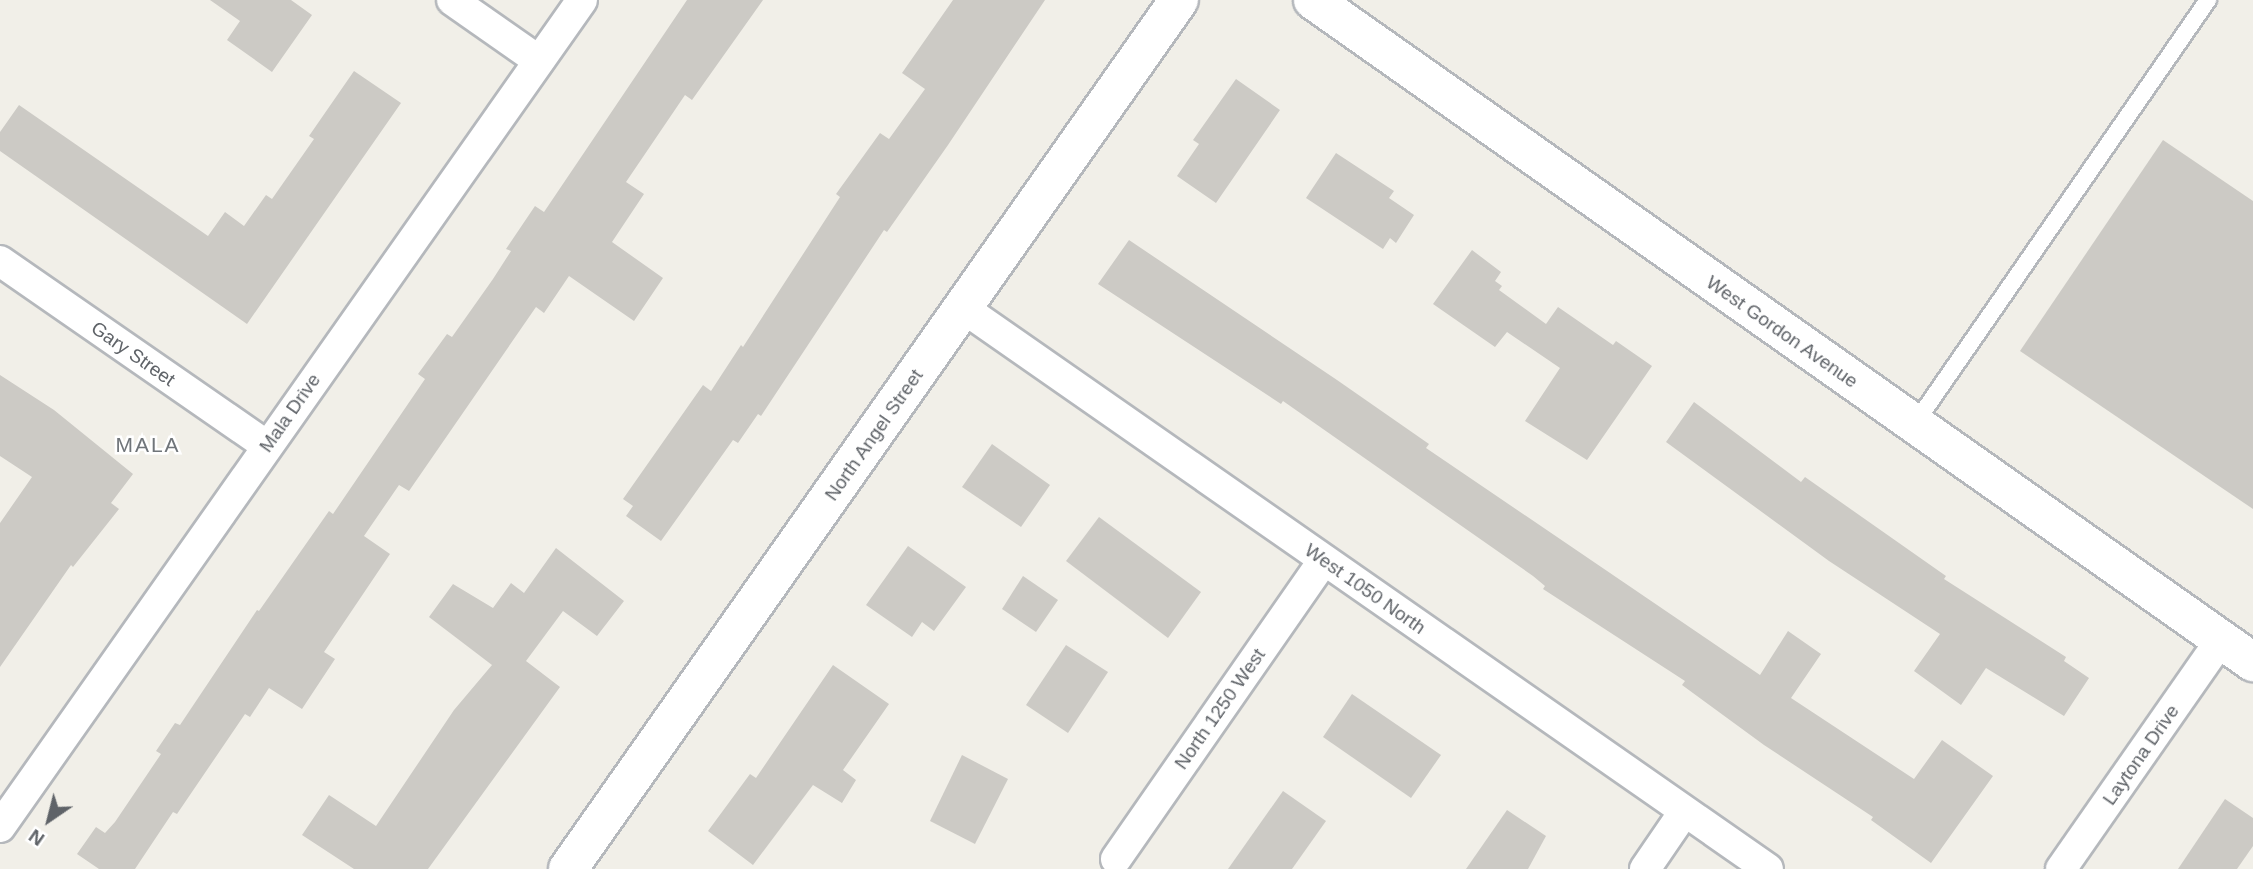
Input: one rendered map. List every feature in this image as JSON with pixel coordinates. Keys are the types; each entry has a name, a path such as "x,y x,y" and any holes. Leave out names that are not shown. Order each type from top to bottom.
{"main road":[{"name":"North Angel Street","path":"568,869 1179,0"},
{"name":"West Gordon Avenue","path":"1313,0 2253,662"}],"street":[{"path":"452,0 539,61"},
{"name":"Mala Drive","path":"0,827 582,0"},
{"name":"Gary Street","path":"0,261 267,446"},
{"name":"West 1050 North","path":"963,309 1768,869"},
{"name":"North 1250 West","path":"1116,859 1324,559"},
{"name":"Laytona Drive","path":"2061,869 2221,640"},
{"path":"1646,869 1684,812"}],"lane":[{"path":"1914,425 2208,0"}],"building":[{"path":"210,0 291,0 312,15 272,72 227,40 240,21"},
{"path":"687,0 763,0 692,100 685,95 626,182 644,194 612,242 663,278 634,321 569,276 544,313 536,307 409,491 399,485 364,536 390,554 324,652 335,659 302,709 269,688 250,717 245,714 177,814 173,812 135,869 99,869 77,854 96,827 105,833 115,822 161,754 156,751 175,723 180,725 257,610 259,611 329,511 333,514 425,379 418,374 447,334 452,337 493,279 511,251 506,249 535,206 544,212"},
{"path":"953,0 1045,0 948,145 887,232 884,230 761,416 758,414 738,443 733,440 661,541 626,516 633,506 623,499 703,385 711,391 741,345 743,347 840,197 836,194 880,133 889,139 925,89 902,73"},
{"path":"354,71 401,103 247,324 0,151 0,132 19,105 208,236 225,212 244,226 266,195 272,199 314,139 309,136"},
{"path":"1236,79 1280,110 1216,203 1177,176 1199,144 1193,140"},
{"path":"2163,140 2253,201 2253,509 2020,351"},
{"path":"1336,153 1394,191 1389,198 1414,215 1396,243 1390,238 1383,249 1306,198"},
{"path":"1129,240 1337,380 1429,444 1426,448 1760,675 1788,631 1821,654 1791,698 1914,779 1942,740 1993,776 1931,863 1871,820 1873,817 1764,745 1682,685 1685,681 1543,589 1545,586 1533,576 1283,401 1281,404 1098,284"},
{"path":"1472,250 1501,272 1495,281 1502,286 1499,290 1546,324 1558,307 1613,345 1616,341 1652,366 1587,460 1525,421 1560,368 1507,332 1495,347 1433,304"},
{"path":"0,375 54,410 133,474 111,503 119,509 73,567 71,565 0,667 0,523 32,477 0,456"},
{"path":"1694,402 1801,482 1805,477 1946,576 1944,579 2066,657 2064,661 2089,678 2064,716 1986,668 1961,705 1914,671 1940,634 1829,561 1666,442"},
{"path":"992,444 1050,485 1021,527 962,487"},
{"path":"1099,517 1201,592 1168,638 1066,561"},
{"path":"908,546 966,587 934,631 922,622 912,637 866,605"},
{"path":"556,548 624,601 597,636 563,611 526,661 560,687 428,869 354,869 302,835 329,795 376,826 454,710 492,665 429,617 453,584 493,608 511,583 524,593"},
{"path":"1023,576 1058,600 1036,632 1002,609"},
{"path":"1066,645 1108,672 1068,733 1026,705"},
{"path":"833,665 889,704 843,770 856,780 842,803 813,785 753,865 708,831 750,774 756,778"},
{"path":"1352,694 1441,755 1411,798 1323,737"},
{"path":"962,755 1008,779 975,844 930,821"},
{"path":"1283,791 1326,821 1292,869 1228,869"},
{"path":"2225,799 2253,818 2253,846 2237,869 2178,869"},
{"path":"1507,810 1546,836 1528,869 1466,869"}],"district":[{"name":"MALA","path":"148,445"}]}
